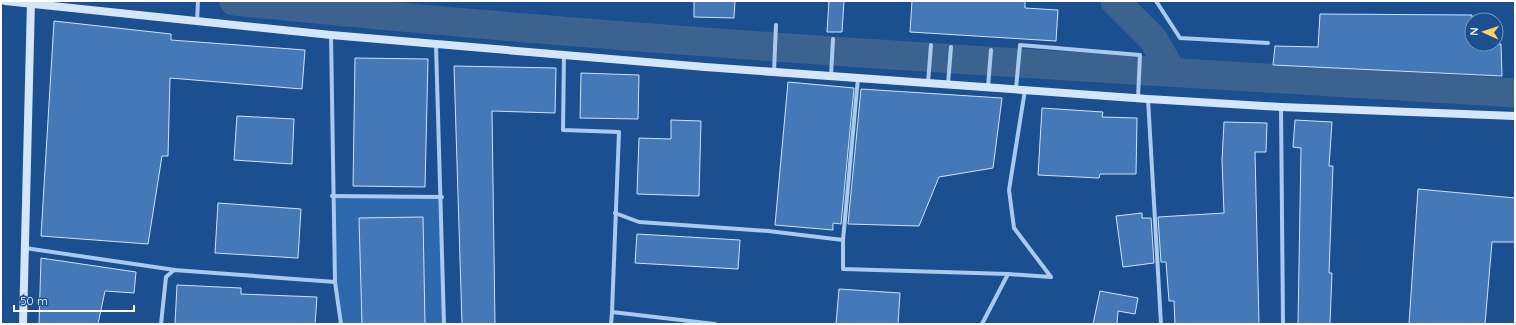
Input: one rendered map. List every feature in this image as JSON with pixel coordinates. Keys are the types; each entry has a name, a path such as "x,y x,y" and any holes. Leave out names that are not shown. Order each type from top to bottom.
{"street":[{"path":"5,1 30,2 197,22 436,45 774,72 1281,107 1515,116"},
{"path":"197,22 198,1"},
{"path":"1156,1 1180,38 1268,42"},
{"path":"24,324 30,2"},
{"path":"774,72 776,25"},
{"path":"331,35 332,196 335,282 341,324"},
{"path":"831,76 833,39"},
{"path":"436,45 442,197 444,324"},
{"path":"1016,89 1020,45 1140,55 1138,98"},
{"path":"928,82 931,46"},
{"path":"948,84 951,47"},
{"path":"988,87 991,50"},
{"path":"564,55 562,130 619,132 611,324"},
{"path":"858,78 843,240 843,270 1008,274 1051,278 1014,228 1009,190 1025,90"},
{"path":"1148,99 1161,324"},
{"path":"1281,107 1283,324"},
{"path":"332,196 442,197"},
{"path":"615,213 639,222 768,231 843,240"},
{"path":"25,248 178,270 335,282"},
{"path":"161,324 166,277 171,272 178,270"},
{"path":"982,324 1008,274"},
{"path":"612,312 685,322 715,324"}],"shaded area":[{"path":"332,196 442,197 444,324 341,324 335,282"}],"building":[{"path":"694,1 735,1 734,18 694,17"},
{"path":"829,1 844,1 842,32 827,32"},
{"path":"912,1 1025,1 1025,8 1058,10 1056,41 910,32"},
{"path":"1320,14 1464,15 1464,52 1501,52 1502,76 1273,65 1275,46 1318,47"},
{"path":"54,21 171,34 171,40 305,50 302,89 170,78 168,156 162,156 148,244 41,236"},
{"path":"355,58 428,59 425,187 353,186"},
{"path":"454,66 556,68 555,113 492,111 495,324 462,324"},
{"path":"581,73 639,75 638,119 580,118"},
{"path":"788,82 854,88 841,224 833,223 833,230 775,225"},
{"path":"861,89 1002,98 993,168 939,177 919,226 848,224"},
{"path":"1042,108 1103,112 1102,117 1137,118 1136,174 1100,174 1099,178 1038,175"},
{"path":"237,116 294,119 292,164 234,160"},
{"path":"671,120 701,121 699,196 637,194 639,138 671,139"},
{"path":"1295,120 1332,122 1329,166 1333,166 1329,273 1332,273 1330,324 1298,324 1301,148 1293,147"},
{"path":"1224,122 1267,123 1266,152 1255,152 1259,324 1175,324 1174,301 1169,301 1166,262 1161,262 1158,217 1224,213 1222,160"},
{"path":"1418,189 1515,198 1515,242 1492,242 1485,324 1409,324"},
{"path":"218,203 301,209 298,258 215,253"},
{"path":"1142,213 1142,218 1151,218 1154,263 1123,267 1116,216"},
{"path":"423,217 425,324 362,324 359,218"},
{"path":"637,234 740,240 738,269 635,263"},
{"path":"41,258 136,272 134,293 105,291 98,324 39,324"},
{"path":"177,285 241,288 241,294 317,297 315,324 175,324"},
{"path":"839,289 900,293 898,324 836,324"},
{"path":"1100,291 1138,298 1135,314 1118,311 1117,324 1093,324"}],"waterway":[{"path":"234,1 394,17 714,43 1515,93"},
{"path":"1115,1 1153,39 1172,72"}]}
